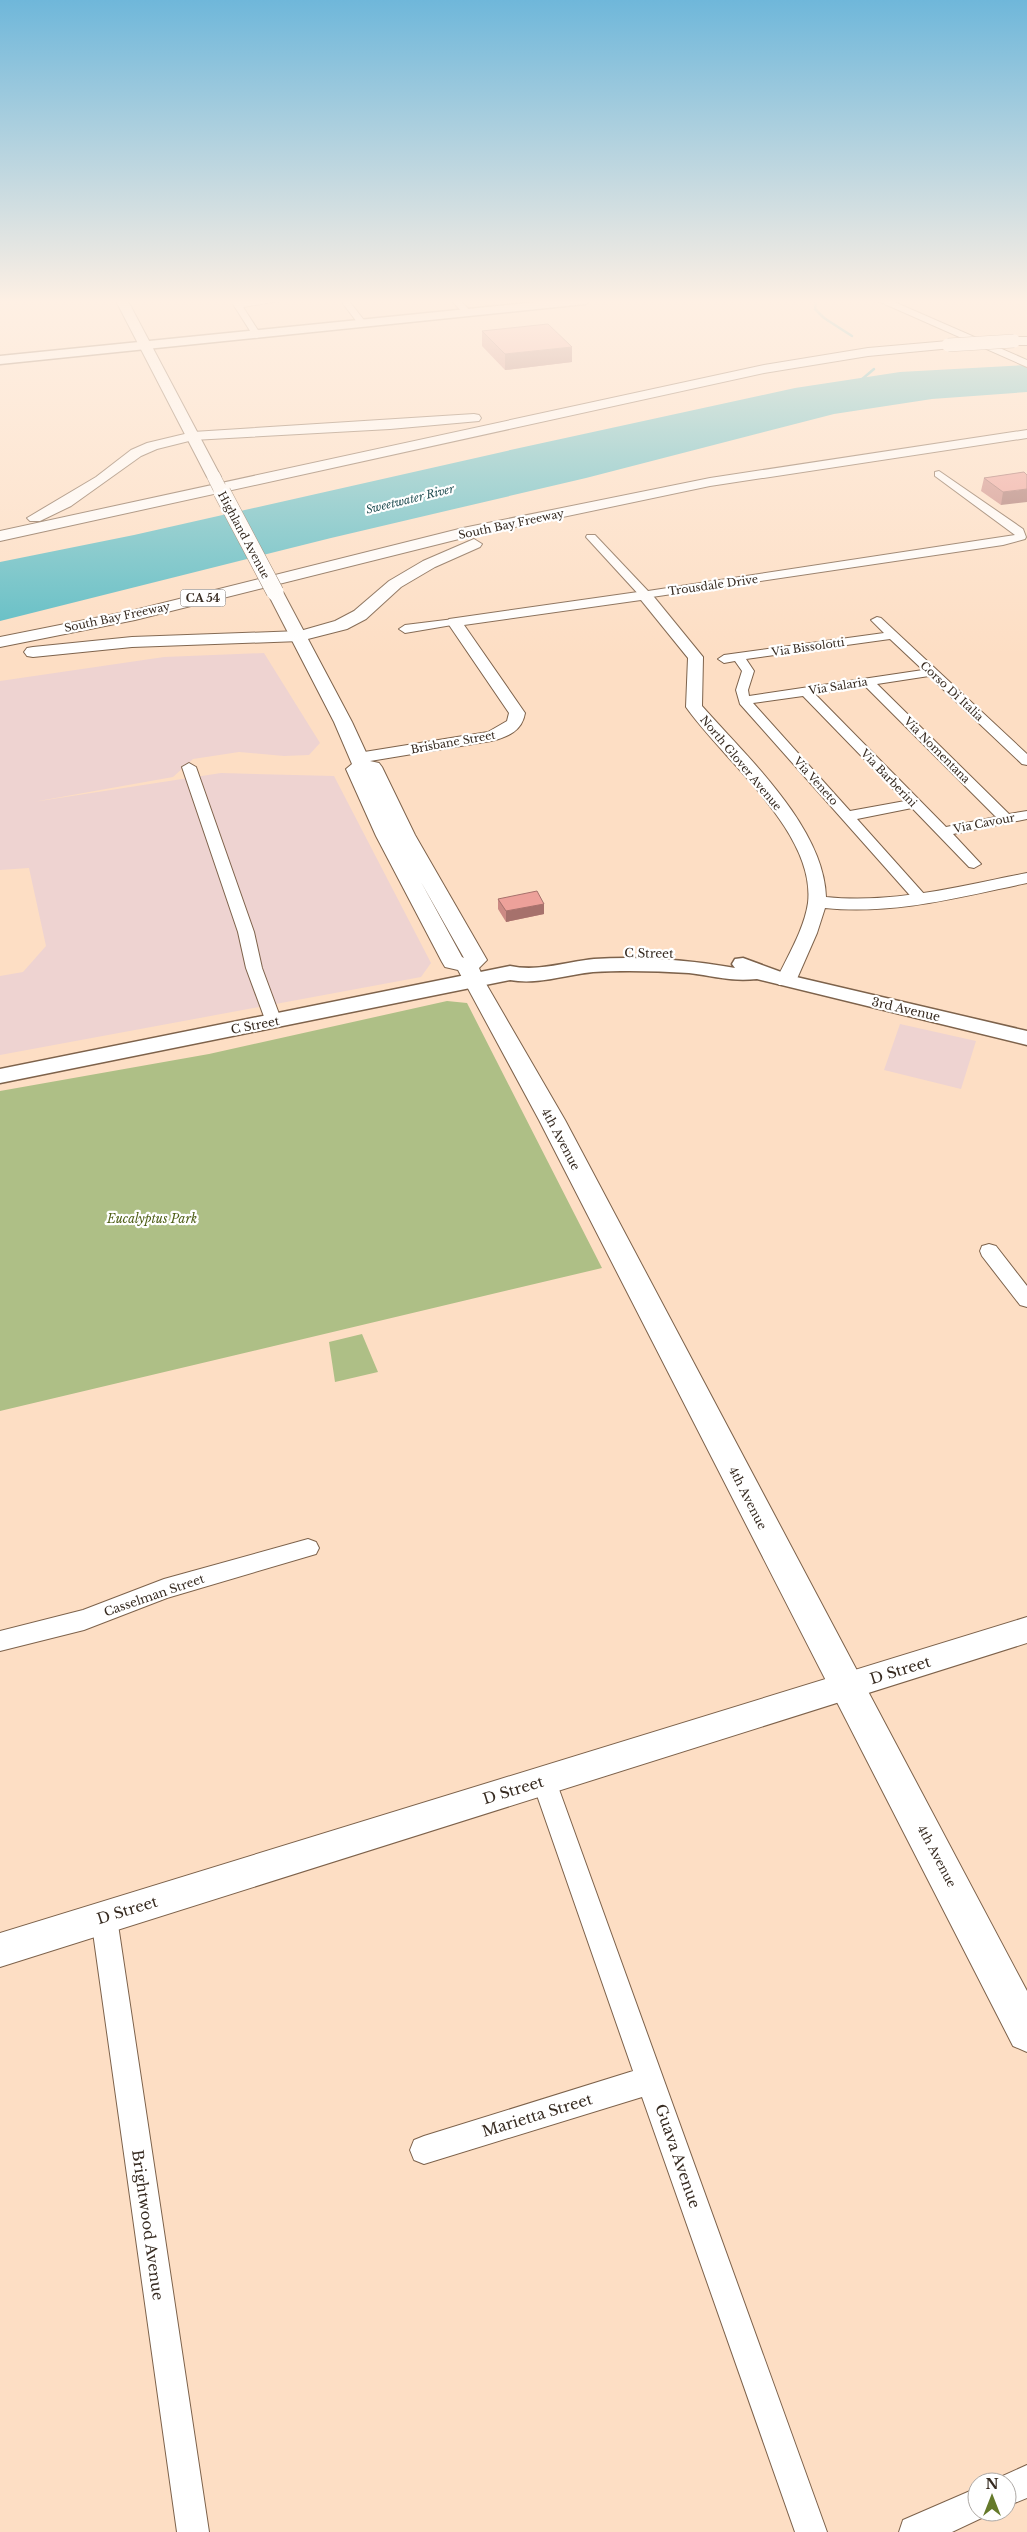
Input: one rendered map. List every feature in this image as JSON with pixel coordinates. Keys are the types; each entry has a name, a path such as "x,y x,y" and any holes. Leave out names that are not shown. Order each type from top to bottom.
{"main road":[{"name":"Highland Avenue","path":"184,419 210,472 300,636 358,755"},
{"path":"0,529 42,515 66,503 102,480 136,453 152,446 193,436 465,419"},
{"path":"0,536 533,419"},
{"name":"South Bay Freeway","path":"0,642 136,615 463,533 710,482 1027,434"},
{"path":"0,657 132,642 300,636 342,625 360,615 395,584 429,564 469,546 605,504"},
{"name":"4th Avenue","path":"358,755 356,769 386,836 454,962 470,974 552,1120 846,1687 941,1862 1027,2032"},
{"name":"C Street","path":"0,1076 274,1022 470,974 510,973 525,976 592,966 615,965 690,967 737,975 758,972 786,981"},
{"name":"3rd Avenue","path":"786,981 1027,1038"}],"street":[{"name":"Trousdale Drive","path":"405,629 1020,538 1022,534 1020,531 939,474"},
{"name":"North Glover Avenue","path":"591,537 645,595 695,657 697,664 691,694 694,707 791,822 808,853 815,875 817,902"},
{"name":"Corso Di Italia","path":"877,620 1027,761"},
{"name":"Brisbane Street","path":"358,755 491,736 503,732 515,724 517,714 454,622"},
{"name":"Via Bissolotti","path":"724,660 891,635"},
{"path":"738,657 748,671 742,690 744,700"},
{"name":"Via Salaria","path":"744,700 931,672"},
{"name":"Via Nomentana","path":"868,682 1005,818"},
{"name":"Via Barberini","path":"806,691 974,864"},
{"name":"Via Veneto","path":"744,700 920,898"},
{"path":"189,767 246,932 254,968 274,1022"},
{"path":"848,816 914,804"},
{"name":"Via Cavour","path":"942,832 1027,815"},
{"path":"786,981 805,939 817,902 867,905 920,898 1027,878"},
{"path":"989,1251 1027,1300"},
{"name":"Casselman Street","path":"0,1641 84,1620 164,1589 308,1548"},
{"name":"D Street","path":"0,1950 1027,1630"},
{"name":"Guava Avenue","path":"544,1781 811,2532"},
{"name":"Brightwood Avenue","path":"104,1918 193,2532"},
{"name":"Marietta Street","path":"424,2150 651,2080"},
{"path":"915,2532 967,2509"}],"shaded area":[{"path":"264,653 320,743 309,755 284,756 239,752 193,759 173,777 33,802 221,773 334,776 431,963 421,977 0,1055 0,976 23,972 46,946 29,868 0,870 0,681 164,657"},
{"path":"900,1024 976,1041 961,1089 884,1070"}],"green space":[{"name":"Eucalyptus Park","path":"447,1001 467,1003 602,1268 0,1411 0,1091 209,1054"},
{"path":"362,1334 378,1372 335,1382 329,1342"}],"water":[{"name":"Sweetwater River","path":"652,419 814,419 586,478 331,538 0,621 0,562 134,535"}],"building":[{"path":"1024,472 1027,475 1027,489 1003,492 984,478"},
{"path":"537,891 544,904 506,911 498,899"}]}
